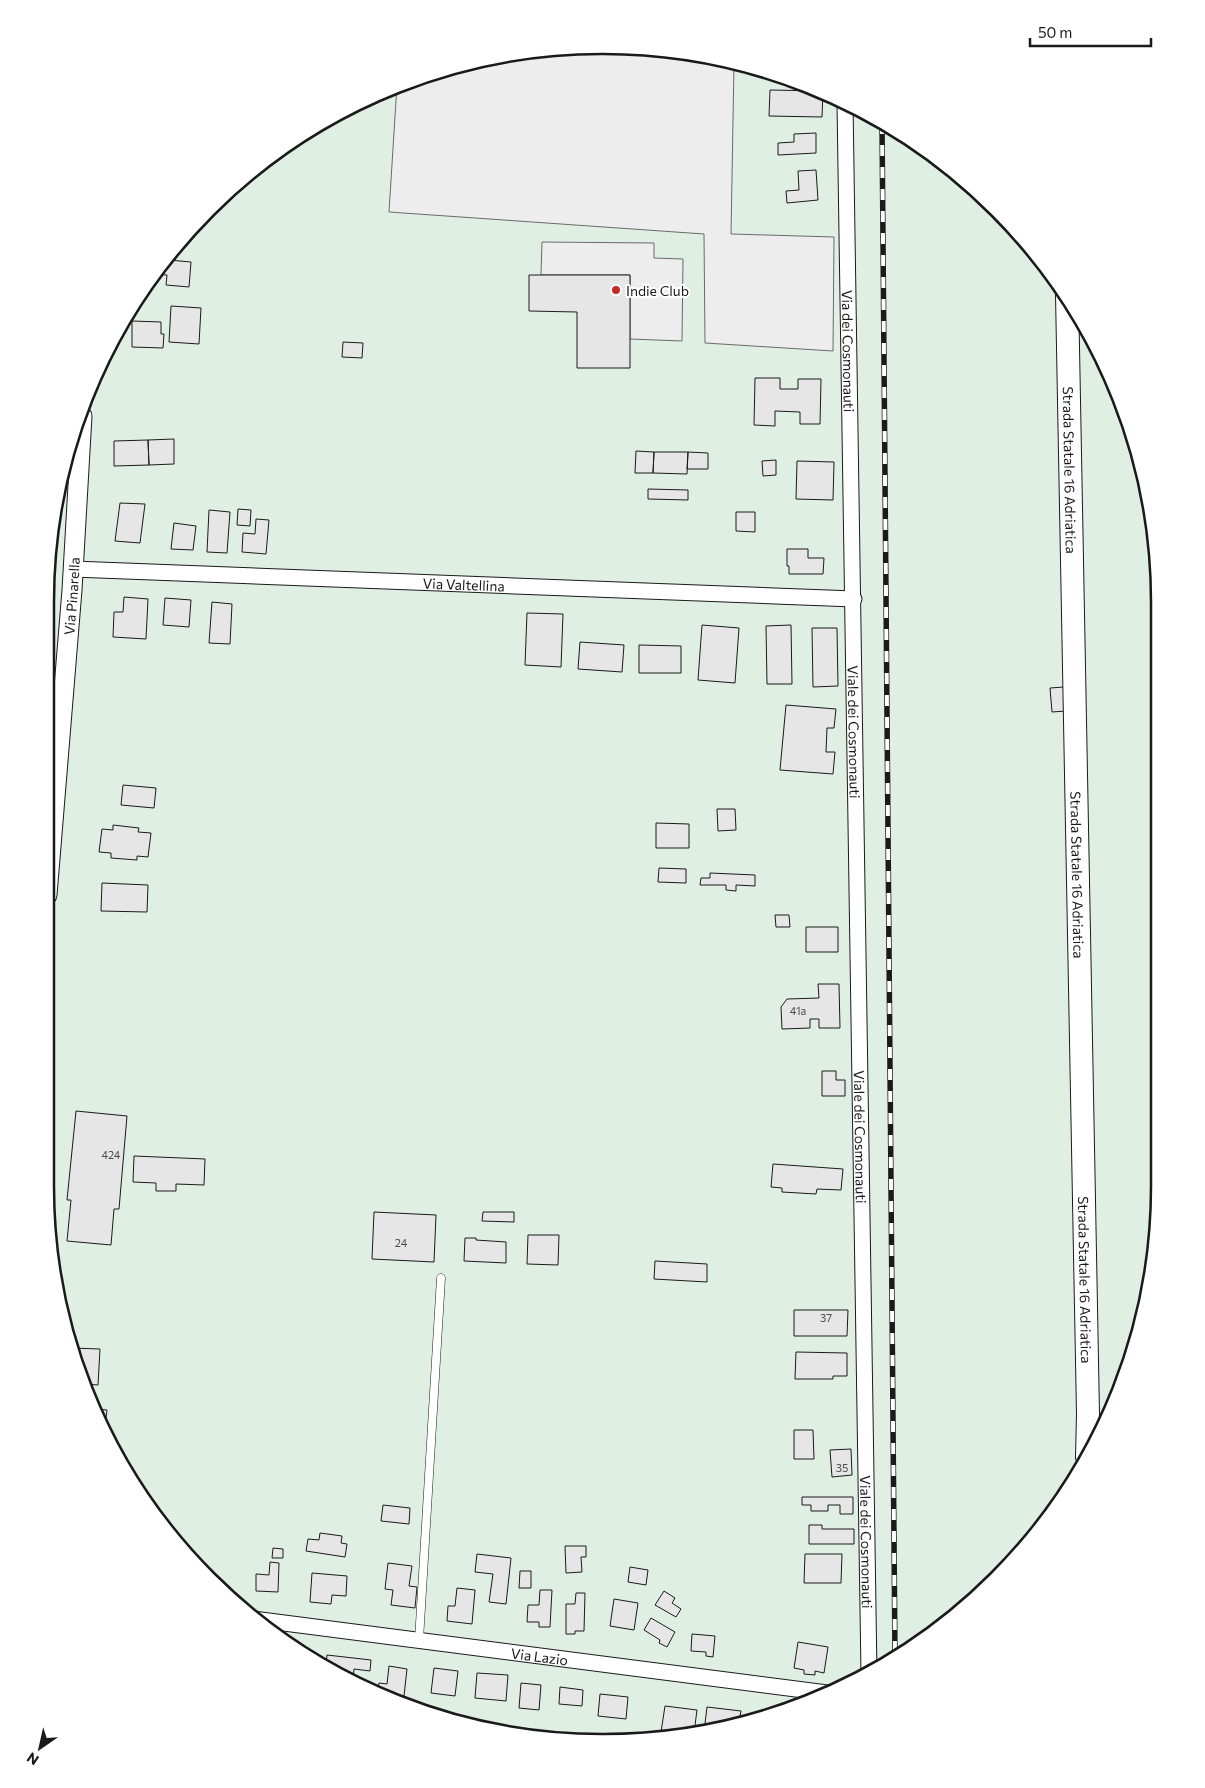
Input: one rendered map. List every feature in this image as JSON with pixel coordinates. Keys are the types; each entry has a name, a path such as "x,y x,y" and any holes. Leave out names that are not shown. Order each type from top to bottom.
{"main road":[{"name":"Strada Statale 16 Adriatica","path":"1066,310 1087,1442"}],"street":[{"name":"Via dei Cosmonauti","path":"845,110 854,599"},
{"name":"Via Pinarella","path":"54,807 73,569 81,432"},
{"name":"Via Valtellina","path":"73,569 854,599"},
{"name":"Viale dei Cosmonauti","path":"854,599 870,1665"},
{"name":"Via Lazio","path":"268,1621 814,1691"}],"lane":[{"path":"419,1640 441,1278"}],"green space":[{"path":"602,54 674,58 710,64 745,72 812,96 845,110 907,146 937,167 991,214 1038,268 1078,328 1095,360 1122,426 1133,460 1147,531 1151,602 1151,1186 1147,1257 1141,1293 1133,1328 1109,1395 1095,1428 1059,1490 1038,1520 991,1574 937,1621 877,1661 845,1678 812,1692 745,1716 674,1730 638,1733 567,1733 495,1724 460,1716 426,1705 360,1678 328,1661 268,1621 214,1574 167,1520 127,1460 110,1428 83,1362 72,1328 64,1293 55,1221 54,602 58,531 72,460 83,426 110,360 127,328 167,268 214,214 268,167 298,146 360,110 393,96 460,72 495,64 531,58"}],"shaded area":[{"path":"567,55 638,55 674,58 734,69 731,234 834,237 833,351 705,343 704,234 389,212 396,95 460,72 531,58"},
{"path":"542,242 654,243 654,258 683,259 682,341 630,339 630,275 541,275"}],"building":[{"path":"770,90 798,91 823,101 822,117 769,116"},
{"path":"816,133 816,153 778,155 778,143 794,142 794,134"},
{"path":"816,170 818,200 787,203 786,191 799,190 798,171"},
{"path":"173,260 191,262 189,287 166,285 167,275 162,275"},
{"path":"529,275 630,275 630,368 577,368 577,312 529,311"},
{"path":"171,306 201,308 199,344 169,342"},
{"path":"132,321 161,322 161,334 164,334 163,348 132,347"},
{"path":"343,342 363,343 362,358 342,357"},
{"path":"755,378 780,378 780,389 798,389 798,379 821,379 820,424 800,424 800,412 775,411 775,426 754,425"},
{"path":"174,439 174,464 149,465 148,440"},
{"path":"148,440 149,465 114,466 114,441"},
{"path":"636,451 654,452 653,473 635,473"},
{"path":"654,452 688,452 687,474 653,473"},
{"path":"688,452 708,453 708,469 687,469"},
{"path":"776,460 776,475 763,476 762,461"},
{"path":"797,461 834,462 833,500 796,499"},
{"path":"648,489 688,490 688,500 648,499"},
{"path":"120,503 145,504 140,543 115,541"},
{"path":"238,509 251,510 250,526 237,525"},
{"path":"209,510 230,512 227,553 207,552"},
{"path":"736,512 755,512 755,532 736,531"},
{"path":"256,519 269,520 266,554 242,552 243,533 255,534"},
{"path":"174,523 196,526 193,550 171,549"},
{"path":"787,549 808,549 808,558 824,558 823,574 789,574"},
{"path":"124,597 148,599 146,639 113,637 114,612 123,612"},
{"path":"165,598 191,600 189,627 163,625"},
{"path":"212,602 232,604 230,644 209,643"},
{"path":"527,613 563,614 561,667 525,665"},
{"path":"702,625 739,628 735,683 698,680"},
{"path":"791,625 792,684 767,684 766,626"},
{"path":"812,628 837,628 838,686 813,687"},
{"path":"580,642 624,645 622,672 578,669"},
{"path":"639,645 681,646 681,673 639,673"},
{"path":"1064,687 1066,711 1052,712 1050,688"},
{"path":"786,705 836,709 834,728 827,728 826,752 835,752 833,774 780,770"},
{"path":"123,785 156,788 154,808 121,805"},
{"path":"717,809 735,809 736,830 718,831"},
{"path":"656,823 689,824 689,848 656,848"},
{"path":"113,825 139,828 138,832 151,833 148,857 137,856 137,860 111,858 111,853 99,852 102,829 113,830"},
{"path":"659,868 686,869 686,883 658,882"},
{"path":"710,873 755,875 755,886 736,885 736,891 726,890 726,885 700,885 701,878 710,878"},
{"path":"102,883 148,885 147,912 101,911"},
{"path":"775,915 789,915 790,927 776,927"},
{"path":"806,927 838,927 838,952 806,952"},
{"path":"818,984 839,984 840,1028 819,1028 819,1019 810,1019 810,1028 782,1029 781,1007 787,999 819,998"},
{"path":"822,1071 836,1071 836,1080 845,1080 845,1096 822,1096"},
{"path":"76,1111 127,1116 119,1209 114,1209 111,1245 67,1241 71,1200 67,1200"},
{"path":"134,1156 205,1159 204,1185 176,1184 176,1191 156,1191 156,1183 133,1182"},
{"path":"773,1164 843,1169 841,1190 817,1189 816,1194 782,1192 782,1188 771,1187"},
{"path":"374,1212 436,1215 434,1262 372,1259"},
{"path":"483,1212 514,1212 514,1222 482,1221"},
{"path":"528,1235 559,1235 558,1265 527,1264"},
{"path":"465,1238 506,1242 506,1263 464,1261"},
{"path":"655,1261 707,1264 707,1282 654,1279"},
{"path":"794,1310 848,1310 847,1336 794,1336"},
{"path":"79,1348 100,1349 98,1385 92,1385"},
{"path":"796,1352 847,1353 847,1376 833,1376 833,1379 795,1379"},
{"path":"102,1410 107,1410 106,1419"},
{"path":"794,1430 813,1430 814,1459 794,1459"},
{"path":"851,1449 852,1475 832,1477 830,1450"},
{"path":"802,1497 853,1497 853,1514 840,1514 840,1505 828,1505 828,1511 811,1511 811,1505 802,1505"},
{"path":"383,1505 410,1508 409,1524 381,1521"},
{"path":"809,1525 822,1525 822,1529 854,1529 854,1544 809,1544"},
{"path":"320,1533 342,1536 341,1543 347,1544 345,1557 306,1551 308,1539 319,1540"},
{"path":"565,1546 586,1546 586,1557 581,1557 582,1572 566,1573"},
{"path":"273,1548 283,1549 283,1558 272,1558"},
{"path":"477,1554 511,1558 506,1604 489,1602 493,1574 475,1572"},
{"path":"805,1554 842,1554 841,1583 804,1583"},
{"path":"270,1562 279,1563 278,1592 256,1591 256,1574 269,1575"},
{"path":"388,1563 412,1566 409,1586 417,1587 415,1608 391,1605 393,1590 385,1589"},
{"path":"630,1567 648,1570 646,1585 628,1582"},
{"path":"520,1571 531,1571 531,1588 519,1588"},
{"path":"312,1573 347,1576 346,1596 332,1595 331,1604 310,1602"},
{"path":"457,1588 475,1590 472,1624 447,1621 448,1606 455,1606"},
{"path":"540,1590 552,1590 550,1627 539,1627 539,1622 527,1622 528,1605 539,1605"},
{"path":"664,1591 675,1598 672,1603 681,1609 676,1617 655,1605"},
{"path":"576,1593 585,1593 584,1631 566,1634 566,1604 575,1604"},
{"path":"614,1599 638,1603 634,1630 610,1626"},
{"path":"651,1618 675,1632 667,1647 659,1643 660,1640 644,1630"},
{"path":"692,1634 715,1636 713,1657 706,1656 706,1652 691,1651"},
{"path":"798,1642 828,1647 824,1673 815,1671 815,1675 804,1674 804,1670 794,1668"},
{"path":"327,1655 371,1660 370,1671 354,1669 353,1675 326,1660"},
{"path":"389,1666 407,1669 404,1696 378,1686 379,1683 387,1684"},
{"path":"434,1668 458,1671 455,1696 431,1693"},
{"path":"477,1673 508,1675 506,1701 475,1698"},
{"path":"521,1683 541,1685 539,1710 519,1708"},
{"path":"560,1687 583,1690 582,1706 559,1704"},
{"path":"600,1694 628,1697 626,1719 598,1716"},
{"path":"665,1706 697,1710 695,1727 661,1731"},
{"path":"707,1707 741,1711 740,1717 705,1725"}],"railway":[{"path":"882,130 895,1650"}],"place":[{"name":"Indie Club","path":"616,290"}]}
